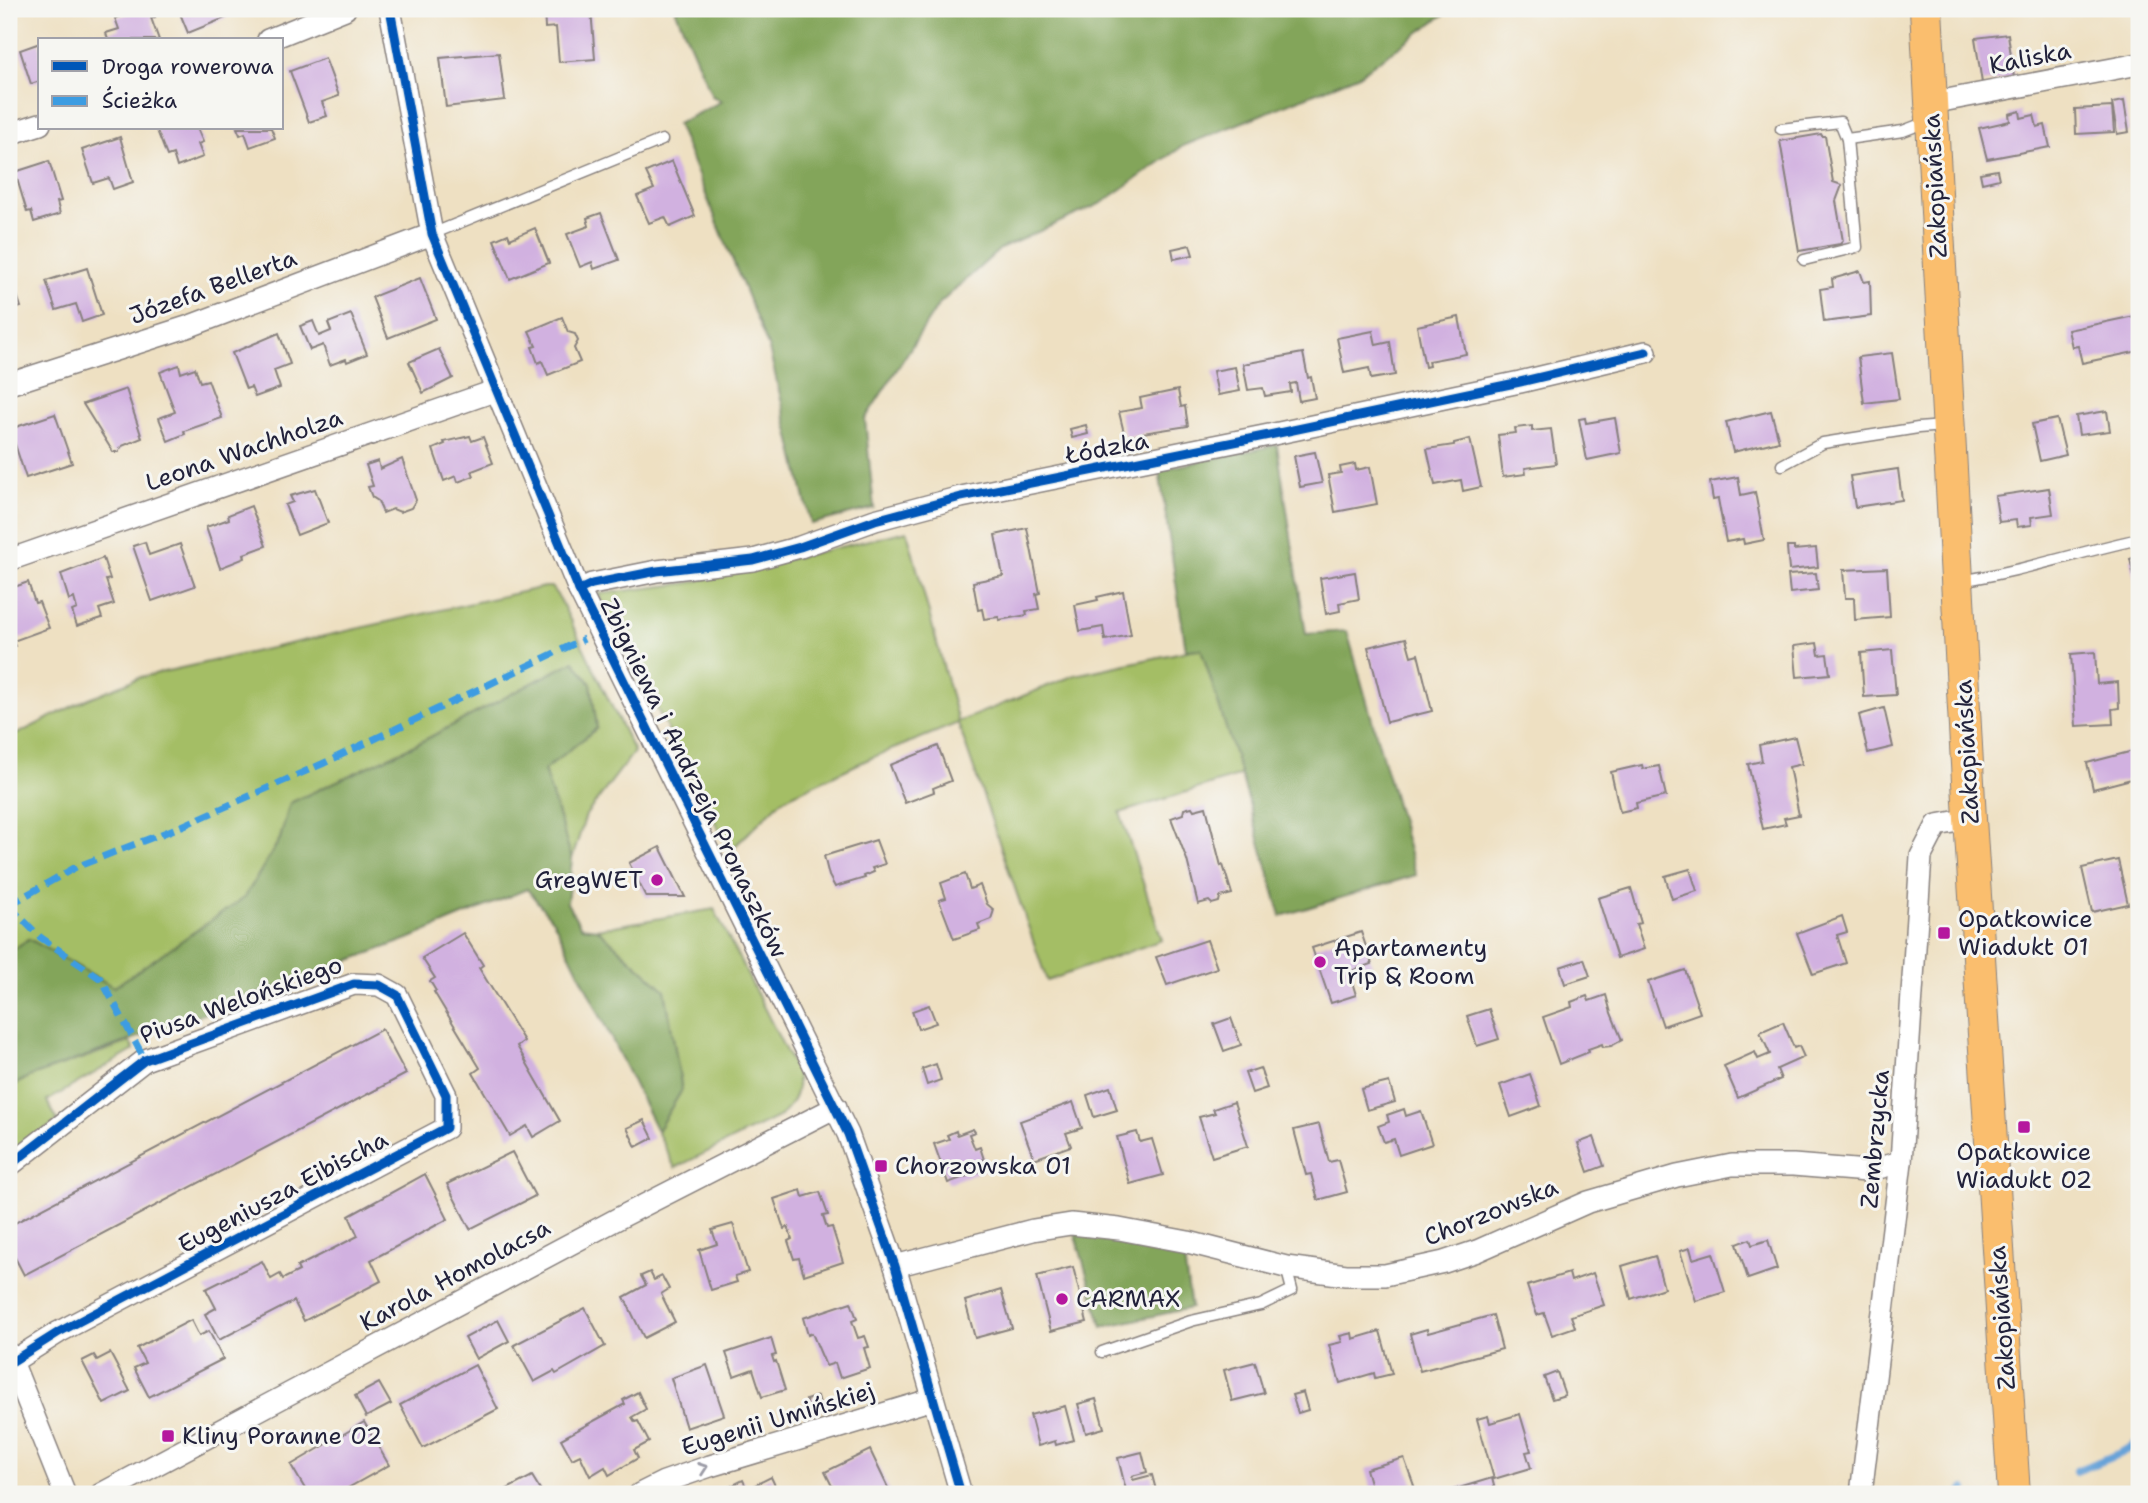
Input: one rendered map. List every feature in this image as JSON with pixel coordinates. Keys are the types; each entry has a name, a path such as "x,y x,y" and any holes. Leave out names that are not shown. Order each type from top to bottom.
{"main road":[{"name":"Zakopiańska","path":"1926,9 1970,819 2014,1494"}],"street":[{"path":"273,38 345,9"},
{"name":"Zbigniewa i Andrzeja Pronaszków","path":"390,9 432,234 579,590 836,1107 860,1163 895,1266 961,1494"},
{"name":"Kaliska","path":"1931,112 2139,64"},
{"path":"9,134 38,125"},
{"name":"Józefa Bellerta","path":"9,384 190,326 432,234"},
{"name":"Łódzka","path":"579,590 593,584 657,571 753,560 800,547 875,520 961,497 1520,382 1646,352"},
{"name":"Leona Wachholza","path":"9,560 497,390"},
{"name":"Zembrzycka","path":"1861,1494 1901,1162 1921,856 1937,825 1970,819"},
{"name":"Piusa Welońskiego","path":"9,1166 145,1060 354,984 379,985 397,995"},
{"name":"Eugeniusza Eibischa","path":"11,1358 446,1128 446,1096 397,995"},
{"name":"Karola Homolacsa","path":"101,1494 606,1224 836,1107"},
{"name":"Chorzowska","path":"895,1266 1021,1233 1072,1224 1119,1229 1188,1242 1286,1267 1346,1276 1408,1271 1477,1251 1588,1202 1677,1176 1732,1165 1793,1165 1867,1171 1901,1162"},
{"path":"11,1358 65,1494"},
{"name":"Eugenii Umińskiej","path":"640,1494 664,1482 710,1466 933,1399"}],"lane":[{"path":"1847,139 1903,131 1931,112"},
{"path":"1781,129 1839,122 1847,139 1857,247 1804,260"},
{"path":"432,234 662,140"},
{"path":"1782,465 1824,443 1947,426"},
{"path":"1956,581 1991,576 2139,539"},
{"path":"1102,1352 1191,1321 1261,1305 1292,1290 1286,1267"}],"green space":[{"path":"675,9 1452,9 1357,76 1183,146 1102,203 1000,249 939,304 865,419 874,508 811,524 769,349 677,124 722,101 712,96"},
{"path":"1277,445 1306,634 1347,631 1416,875 1281,916 1241,775 1201,649 1186,650 1159,470"},
{"path":"907,531 958,722 1075,675 1201,648 1241,775 1120,813 1162,940 1047,981 958,723 871,758 783,799 730,851 598,594 688,583"},
{"path":"551,587 560,599 634,752 586,815 572,859 544,770 597,728 591,684 574,661 419,743 290,803 280,839 245,897 114,988 29,939 9,952 9,738 87,699 141,677"},
{"path":"574,661 591,684 597,728 544,770 572,859 567,903 581,927 597,929 665,990 682,1090 657,1131 554,922 527,889 408,939 29,1077 9,1088 9,952 29,939 114,987 245,897 280,839 290,803 419,743"},
{"path":"714,909 797,1073 797,1086 792,1102 780,1116 675,1168 657,1131 682,1090 665,990 597,929"},
{"path":"130,1042 134,1050 47,1101 58,1121 9,1154 9,1088 29,1077"},
{"path":"1075,1233 1118,1237 1184,1259 1191,1308 1102,1327"}],"building":[{"path":"141,9 152,9 155,17 151,18 158,38 107,38 106,33 119,29 115,18"},
{"path":"233,9 235,14 188,33 179,11"},
{"path":"544,9 591,9 595,59 559,62 556,27 545,28"},
{"path":"2008,34 2014,78 1982,83 1975,38"},
{"path":"38,44 38,82 31,84 20,50"},
{"path":"499,53 505,100 446,107 440,58"},
{"path":"325,58 339,96 322,102 327,116 309,122 290,71"},
{"path":"2124,101 2129,132 2117,134 2112,103"},
{"path":"2112,107 2114,132 2076,134 2075,109"},
{"path":"2020,111 2021,118 2034,115 2037,127 2045,125 2050,147 1987,159 1979,128 2010,121 2009,114"},
{"path":"157,130 198,130 203,142 198,144 203,157 177,167 173,154 167,156"},
{"path":"238,130 272,130 275,138 250,147 245,133 240,135"},
{"path":"1821,134 1825,136 1833,182 1842,185 1836,201 1843,241 1840,244 1799,251 1780,141"},
{"path":"120,137 133,182 113,189 109,178 93,183 82,150"},
{"path":"49,161 61,201 57,202 60,214 34,222 31,211 27,212 15,172"},
{"path":"672,161 695,216 670,227 665,217 649,223 637,196 654,189 646,172"},
{"path":"1997,170 1999,179 1982,183 1980,173"},
{"path":"601,213 619,260 594,269 592,262 580,267 567,234 589,226 587,218"},
{"path":"535,228 549,263 510,279 494,240 508,234 510,239"},
{"path":"1190,245 1193,255 1174,259 1172,249"},
{"path":"87,268 102,315 82,322 76,304 56,310 46,281"},
{"path":"9,271 21,307 9,310"},
{"path":"1860,271 1864,282 1870,281 1871,316 1824,322 1820,289 1833,287 1832,279"},
{"path":"420,278 436,319 388,338 372,297"},
{"path":"351,314 367,354 330,365 323,345 310,350 300,326 313,321 319,336 331,331 328,323"},
{"path":"2139,315 2139,351 2082,363 2078,346 2072,347 2068,330"},
{"path":"562,317 568,332 575,334 578,341 574,348 580,362 548,375 542,361 538,363 532,347 536,346 529,331"},
{"path":"1459,317 1466,354 1428,361 1429,366 1425,367 1417,326"},
{"path":"1373,331 1376,345 1390,342 1395,375 1371,379 1369,368 1344,373 1337,338"},
{"path":"279,333 290,364 274,370 280,388 255,397 251,387 246,389 232,353"},
{"path":"439,349 453,378 423,393 409,362"},
{"path":"1303,353 1315,398 1299,401 1296,383 1290,384 1291,392 1265,396 1263,388 1248,390 1243,364"},
{"path":"1892,353 1899,399 1864,403 1858,357"},
{"path":"179,365 181,373 195,368 200,382 208,380 222,418 184,431 185,434 168,441 159,418 175,412 160,372"},
{"path":"1235,367 1240,391 1218,395 1213,371"},
{"path":"126,389 142,438 122,446 118,452 113,452 83,404"},
{"path":"1178,390 1181,407 1185,406 1188,426 1125,437 1119,412 1142,408 1140,398"},
{"path":"1771,411 1779,441 1733,452 1726,422"},
{"path":"2107,411 2110,431 2079,435 2076,416"},
{"path":"55,414 72,463 26,478 10,429"},
{"path":"1585,418 1586,423 1615,418 1621,453 1587,460 1579,419"},
{"path":"2057,419 2066,455 2040,461 2032,424"},
{"path":"1086,425 1088,434 1072,438 1070,429"},
{"path":"1532,426 1532,431 1551,429 1556,464 1525,468 1526,474 1503,477 1498,435 1516,433 1515,428"},
{"path":"470,436 472,441 483,437 493,463 472,471 474,476 458,482 456,476 444,481 433,449 445,444 444,442"},
{"path":"1470,439 1481,487 1463,491 1461,480 1435,485 1427,449 1454,445"},
{"path":"1315,452 1322,483 1300,487 1294,456"},
{"path":"402,459 416,500 411,508 400,512 393,509 383,513 368,487 373,486 366,465 378,461 380,469"},
{"path":"1355,464 1356,470 1370,467 1377,504 1335,512 1328,475 1341,473 1340,467"},
{"path":"1898,469 1902,500 1855,507 1850,476"},
{"path":"1738,477 1741,495 1755,492 1764,540 1744,544 1743,539 1726,542 1718,499 1713,500 1710,482"},
{"path":"2049,488 2053,514 2031,517 2032,525 2017,527 2016,520 1999,522 1995,496"},
{"path":"315,489 328,523 297,535 285,505 293,502 290,496"},
{"path":"251,506 266,546 244,554 245,558 220,568 206,527 229,519 228,515"},
{"path":"1027,528 1040,593 1036,594 1039,609 1026,611 1027,615 999,620 999,617 984,619 982,609 978,610 973,582 1003,576 995,535"},
{"path":"145,542 149,555 180,544 195,586 152,601 133,546"},
{"path":"1787,547 1794,547 1794,550 1816,548 1818,567 1789,570"},
{"path":"2139,556 2139,594 2138,594 2130,559"},
{"path":"103,558 110,579 106,580 114,604 99,609 102,618 77,626 72,611 77,609 74,598 69,600 61,574"},
{"path":"1887,568 1890,617 1855,620 1854,598 1845,598 1843,570"},
{"path":"1355,572 1359,599 1339,603 1340,611 1326,614 1320,578"},
{"path":"1816,573 1818,590 1790,593 1788,575"},
{"path":"28,582 35,603 39,602 49,628 13,641 15,646 9,648 9,589"},
{"path":"1123,591 1131,635 1105,640 1103,627 1080,631 1075,605"},
{"path":"1406,638 1411,656 1418,654 1432,711 1387,722 1368,647"},
{"path":"1817,643 1819,655 1827,654 1830,674 1797,677 1794,646"},
{"path":"1892,650 1896,695 1864,697 1861,653"},
{"path":"2095,652 2097,684 2118,682 2119,708 2112,709 2113,724 2076,726 2071,654"},
{"path":"1884,708 1893,747 1868,753 1859,715"},
{"path":"1795,737 1802,764 1789,767 1799,815 1784,818 1786,824 1763,829 1748,764 1762,761 1759,745"},
{"path":"938,746 951,781 933,788 934,792 905,803 890,765"},
{"path":"2133,751 2139,777 2093,789 2087,763"},
{"path":"1642,765 1643,769 1659,766 1666,796 1636,803 1637,808 1620,812 1611,772"},
{"path":"1192,807 1194,810 1206,807 1221,866 1223,865 1232,894 1220,897 1219,902 1212,904 1209,901 1198,904 1187,860 1171,818"},
{"path":"876,840 885,864 872,868 874,872 864,876 865,878 835,887 824,856"},
{"name":"GregWET","path":"660,847 685,897 646,897 629,863"},
{"path":"2118,860 2128,904 2092,912 2082,868"},
{"path":"1690,869 1697,891 1672,899 1665,876"},
{"path":"965,874 970,889 980,885 987,904 994,910 991,919 978,924 980,930 954,939 939,900 946,898 941,883"},
{"path":"1631,888 1641,923 1636,924 1644,949 1617,958 1598,898"},
{"path":"1842,916 1847,932 1837,935 1846,963 1813,974 1797,933"},
{"path":"1361,932 1372,964 1349,972 1356,995 1331,1003 1312,948"},
{"path":"463,933 483,965 479,968 524,1041 517,1046 560,1121 533,1137 527,1126 510,1136 473,1073 480,1068 434,992 436,991 430,981 435,978 422,958"},
{"path":"1207,940 1217,968 1167,985 1156,957"},
{"path":"1584,959 1590,976 1565,984 1560,967"},
{"path":"1685,970 1700,1013 1663,1026 1648,982"},
{"path":"1606,995 1622,1040 1611,1046 1603,1047 1602,1044 1588,1049 1589,1052 1559,1064 1543,1017 1572,1007 1571,1002 1587,996 1589,1001"},
{"path":"929,1005 936,1023 918,1029 912,1011"},
{"path":"1489,1009 1499,1039 1477,1046 1467,1016"},
{"path":"1231,1018 1241,1045 1224,1051 1214,1024"},
{"path":"1783,1022 1794,1048 1799,1046 1804,1057 1777,1069 1781,1079 1738,1098 1724,1066 1755,1052 1758,1059 1770,1054 1760,1032"},
{"path":"382,1029 406,1074 24,1275 9,1246 9,1226"},
{"path":"936,1064 941,1080 927,1085 922,1069"},
{"path":"1260,1068 1267,1088 1252,1093 1245,1073"},
{"path":"1530,1074 1541,1106 1511,1117 1500,1085"},
{"path":"1389,1082 1395,1102 1367,1110 1361,1089"},
{"path":"1110,1087 1117,1110 1094,1117 1087,1095"},
{"path":"1073,1102 1082,1128 1066,1133 1071,1146 1034,1159 1020,1121"},
{"path":"1234,1102 1248,1146 1212,1157 1199,1117 1215,1113 1213,1109"},
{"path":"1404,1109 1406,1116 1421,1111 1432,1144 1399,1155 1394,1139 1384,1142 1378,1126 1389,1122 1387,1115"},
{"path":"644,1120 653,1138 636,1147 627,1128"},
{"path":"1319,1124 1329,1162 1338,1160 1347,1192 1318,1200 1311,1174 1306,1175 1294,1130"},
{"path":"973,1129 975,1132 969,1134 975,1149 980,1147 987,1169 948,1183 934,1144 949,1139 947,1135 956,1131 957,1135"},
{"path":"1137,1132 1140,1142 1152,1139 1163,1175 1130,1184 1117,1137"},
{"path":"1594,1137 1604,1166 1588,1172 1578,1143"},
{"path":"512,1152 535,1196 470,1229 447,1184"},
{"path":"425,1174 448,1219 371,1260 381,1281 304,1321 294,1301 219,1340 205,1314 216,1308 206,1289 262,1261 271,1279 280,1274 283,1279 299,1271 297,1267 358,1236 349,1216"},
{"path":"801,1190 803,1197 820,1192 828,1215 823,1216 827,1228 832,1227 843,1262 804,1275 799,1258 794,1259 788,1241 792,1239 788,1227 784,1229 774,1199"},
{"path":"733,1224 748,1272 735,1276 737,1282 711,1290 699,1250 717,1244 712,1230"},
{"path":"1750,1239 1752,1245 1768,1240 1777,1269 1748,1279 1737,1244"},
{"path":"1690,1248 1693,1259 1713,1253 1725,1292 1696,1301 1680,1251"},
{"path":"1655,1256 1664,1288 1631,1299 1622,1266"},
{"name":"CARMAX","path":"1073,1267 1087,1322 1051,1331 1037,1276"},
{"path":"650,1272 654,1280 662,1276 669,1289 661,1294 675,1322 644,1338 624,1297 646,1285 641,1276"},
{"path":"1569,1273 1571,1281 1593,1273 1604,1305 1571,1316 1575,1327 1552,1335 1544,1313 1537,1315 1527,1286"},
{"path":"1001,1290 1012,1328 975,1338 965,1301"},
{"path":"851,1302 857,1319 852,1321 858,1338 865,1336 869,1347 864,1348 870,1368 840,1378 835,1363 826,1366 812,1333 808,1335 803,1318"},
{"path":"585,1308 605,1346 556,1374 554,1371 534,1382 514,1345"},
{"path":"1493,1315 1502,1349 1420,1371 1410,1334 1427,1329 1428,1333"},
{"path":"191,1320 199,1336 209,1331 223,1359 149,1397 134,1368 145,1363 137,1348"},
{"path":"498,1320 509,1341 476,1359 465,1338"},
{"path":"1380,1331 1392,1374 1375,1378 1374,1373 1340,1383 1329,1345 1342,1342 1340,1336 1352,1333 1353,1339"},
{"path":"771,1338 776,1355 772,1356 785,1390 762,1397 753,1369 734,1376 726,1353"},
{"path":"110,1353 130,1391 104,1404 82,1361 94,1355 97,1360"},
{"path":"1255,1362 1264,1393 1232,1401 1224,1370"},
{"path":"475,1365 498,1409 423,1448 400,1405"},
{"path":"707,1365 724,1415 686,1428 671,1378"},
{"path":"1557,1372 1565,1395 1552,1399 1544,1377"},
{"path":"379,1383 391,1404 366,1417 355,1396"},
{"path":"638,1392 646,1409 632,1417 635,1422 638,1421 649,1442 634,1450 638,1458 609,1475 605,1467 590,1476 580,1455 572,1459 561,1439 625,1404 623,1400"},
{"path":"1303,1392 1308,1410 1298,1413 1292,1395"},
{"path":"818,1396 822,1410 810,1413 806,1400"},
{"path":"1096,1399 1104,1428 1086,1433 1078,1404"},
{"path":"1065,1406 1074,1440 1056,1445 1055,1441 1038,1446 1030,1415"},
{"path":"1520,1414 1531,1451 1526,1452 1531,1468 1494,1479 1477,1419 1488,1416 1490,1423"},
{"path":"364,1422 389,1465 337,1494 308,1494 291,1465"},
{"path":"870,1450 891,1494 836,1494 825,1472"},
{"path":"1142,1452 1147,1472 1132,1476 1133,1480 1152,1475 1157,1494 1127,1494 1118,1458"},
{"path":"1404,1458 1417,1494 1373,1494 1366,1469"},
{"path":"532,1476 543,1494 498,1494"},
{"path":"771,1477 779,1494 727,1494 725,1489 743,1480 747,1489"},
{"path":"1492,1478 1496,1494 1439,1494"}],"waterway":[{"path":"2076,1471 2121,1453 2139,1442"},
{"path":"1960,1494 1965,1489"}],"marked path":[{"path":"9,905 76,867 182,826 322,764 584,639"},
{"path":"9,906 40,937 101,979 145,1060"}],"cycle path":[{"path":"390,9 432,234 579,590 848,1134 895,1266 961,1494"},
{"path":"579,590 592,584 657,571 753,560 800,547 875,520 961,497 1520,382 1646,352"},
{"path":"9,1166 145,1060 354,984 379,985 397,995 446,1095 446,1128 59,1332 13,1361"}],"place":[{"name":"GregWET","path":"657,880"},
{"name":"Opatkowice Wiadukt 01","path":"1944,933"},
{"name":"Apartamenty Trip & Room","path":"1320,962"},
{"name":"Opatkowice Wiadukt 02","path":"2024,1127"},
{"name":"Chorzowska 01","path":"881,1166"},
{"name":"CARMAX","path":"1062,1299"},
{"name":"Kliny Poranne 02","path":"168,1436"}]}
